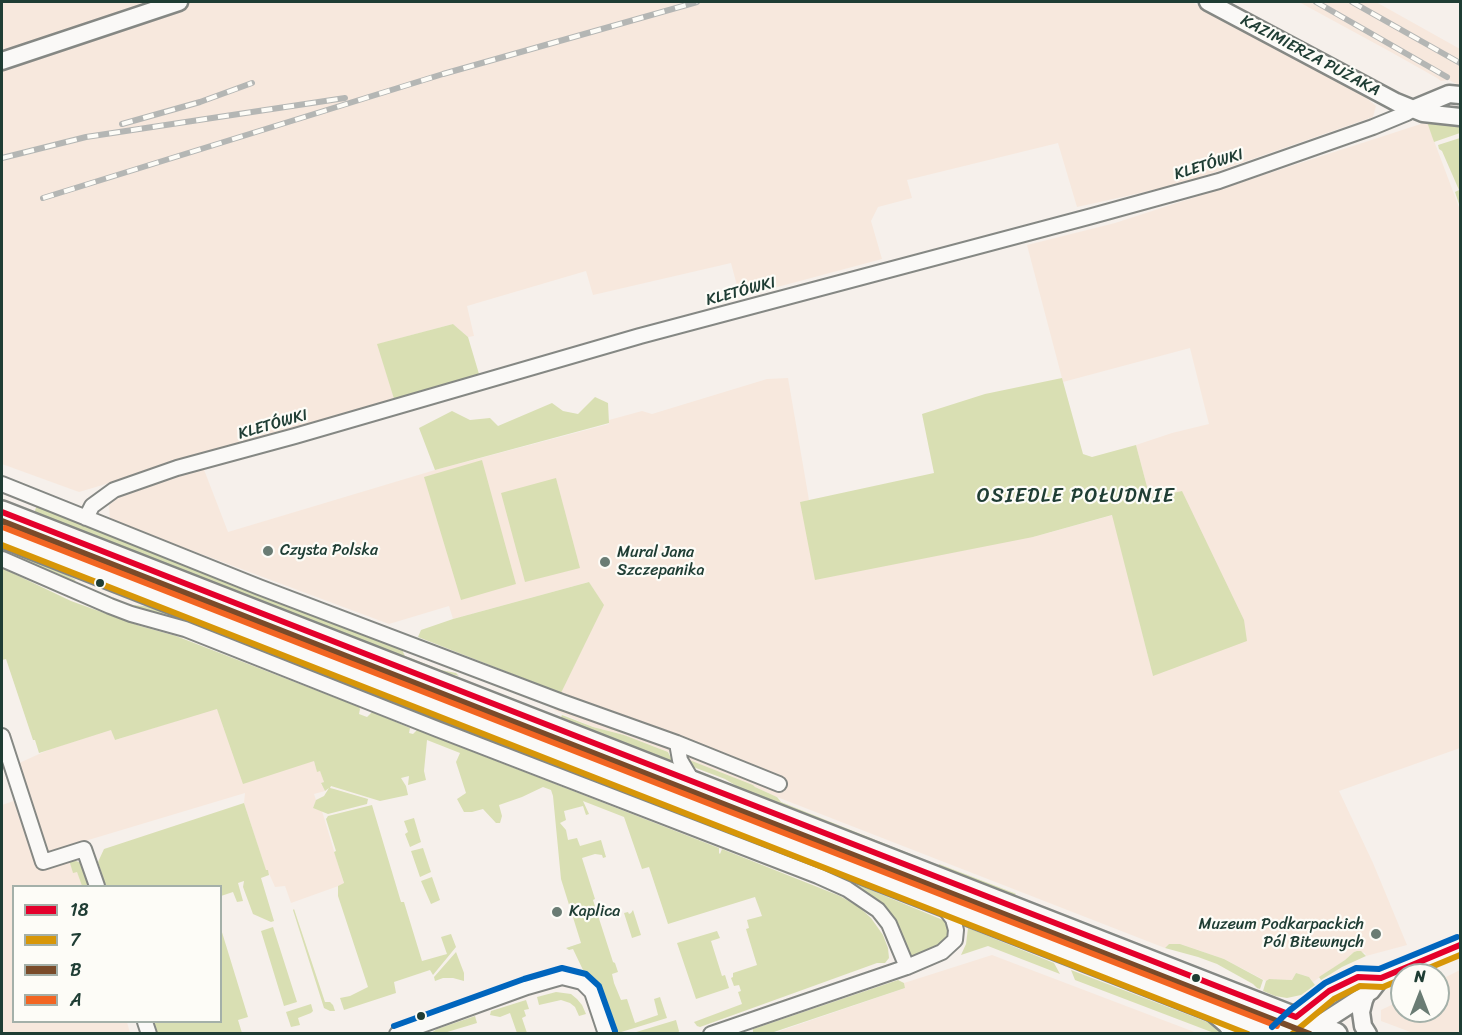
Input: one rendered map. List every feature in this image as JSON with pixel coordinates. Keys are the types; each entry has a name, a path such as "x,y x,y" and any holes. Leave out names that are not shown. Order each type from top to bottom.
{"main road":[{"path":"2,512 1314,1028"},
{"path":"2,536 1276,1034"}],"street":[{"path":"2,61 179,2"},
{"name":"KAZIMIERZA PUŻAKA","path":"1208,2 1391,99 1431,114 1461,117"},
{"path":"1413,109 1449,94 1461,95"},
{"name":"KLETÓWKI","path":"86,518 92,506 114,490 177,468 640,336 1219,181 1372,127 1413,109"},
{"path":"2,484 270,592 677,743 778,784"},
{"path":"2,559 131,615 169,624 206,637 847,889 878,910 889,924 907,967"},
{"path":"2,736 43,862 84,849 97,885"},
{"path":"677,743 680,760 693,782"},
{"path":"711,1034 907,967 942,952 955,940 956,930 953,919 940,903"},
{"path":"1314,1028 1329,991 1358,976 1381,978 1461,945"},
{"path":"400,1033 527,987 562,977 582,982 592,992 606,1034"},
{"path":"1276,1034 1314,1028 1371,991 1381,978"},
{"path":"1367,993 1361,1012 1363,1026 1368,1034"},
{"path":"1203,1005 1224,1022 1233,1034"}],"shaded area":[{"path":"2,2 1192,2 1363,95 1376,106 1373,117 1181,184 1077,207 1058,143 907,180 912,198 878,207 871,221 882,259 740,297 731,263 593,295 586,271 467,306 474,336 468,337 453,324 378,344 394,399 79,492 2,464"},
{"path":"1299,2 1376,2 1460,49 1460,86 1449,80 1441,81"},
{"path":"1427,122 1460,210 1460,748 1339,791 1373,863 1407,945 1366,956 1365,953 1354,952 1313,982 1309,977 1296,973 1292,980 1269,979 1266,981 1224,959 1180,944 1169,944 1165,948 777,797 687,759 624,735 593,727 554,710 603,605 589,582 453,619 449,606 389,624 110,520 109,505 118,498 203,467 228,532 435,470 609,424 609,420 642,411 652,414 767,379 788,378 809,500 801,502 808,538 1033,537 1113,515 1153,676 1182,491 1150,499 1136,445 1209,424 1190,348 1063,382 1027,245 1115,223"},
{"path":"217,708 314,761 317,771 320,770 324,782 321,784 325,791 314,794 316,800 313,808 322,811 344,884 291,903 285,886 275,887 266,871 244,803 245,793 65,847 73,872 77,871 82,885 12,885 12,1023 127,1023 130,1033 2,1033 2,805 25,797 15,765 50,749 112,729 115,740"},
{"path":"992,955 1197,1033 771,1034 905,988 904,983"},
{"path":"1460,970 1460,1033 1413,1033 1381,1021 1381,1010 1390,1006 1390,1023 1450,1023 1450,975"}],"green space":[{"path":"1427,122 1460,125 1460,133 1434,142"},
{"path":"1460,138 1460,207 1455,192 1459,190 1438,145"},
{"path":"453,324 468,337 479,374 394,399 377,344"},
{"path":"1062,378 1083,454 1092,457 1136,445 1150,498 1182,491 1244,620 1247,641 1153,676 1112,515 1033,537 815,580 800,502 934,473 922,414 985,394"},
{"path":"595,397 608,403 609,423 435,470 419,428 452,411 470,420 490,418 498,426 552,403 563,411 578,414"},
{"path":"482,460 516,584 461,600 424,477"},
{"path":"556,478 580,568 525,582 501,493"},
{"path":"37,505 404,649 405,656 459,676 446,673 444,676 33,516"},
{"path":"28,531 842,850 812,844 26,537"},
{"path":"18,552 43,562 76,580 72,582 16,556"},
{"path":"2,568 71,601 140,626 176,636 359,707 359,714 367,717 372,712 410,728 409,733 413,734 417,730 719,848 720,854 722,849 840,896 859,907 871,918 883,935 889,958 885,963 877,963 700,1027 697,1026 694,1022 742,1004 738,992 741,991 739,985 734,986 731,978 733,973 757,965 746,929 749,928 747,920 762,916 755,897 668,924 649,867 642,869 624,817 583,801 589,814 586,815 583,806 564,811 566,820 560,823 566,830 568,840 577,838 580,846 601,840 606,857 595,854 582,858 595,899 593,900 618,972 612,974 614,983 621,1000 627,999 635,1023 658,1015 654,999 660,997 667,1018 618,1033 598,983 583,970 573,949 566,948 581,943 561,879 551,790 543,787 499,805 502,816 500,823 496,823 483,809 464,812 457,799 466,793 456,762 460,753 427,740 424,771 426,780 408,785 409,776 401,778 408,795 380,801 331,786 330,788 368,799 367,804 328,814 313,808 316,800 324,796 329,788 325,791 321,783 324,782 320,771 317,772 314,761 243,784 217,709 115,740 111,730 39,753 6,659 2,660"},
{"path":"589,582 604,605 561,693 418,637 421,630 453,619"},
{"path":"123,604 156,606 777,850 943,920 947,925 948,937 939,948 913,956 909,954 882,905 858,887"},
{"path":"562,715 668,752 674,764 559,721"},
{"path":"687,759 753,785 777,797 781,802 918,857 913,859 758,799 725,779 688,765"},
{"path":"244,803 266,870 268,870 269,875 261,878 274,921 271,922 253,914 243,887 244,881 238,883 243,901 237,902 233,892 222,896 222,885 106,885 98,862 104,849"},
{"path":"372,805 401,902 404,902 422,961 447,954 441,937 451,934 456,947 433,975 430,970 394,982 396,993 344,1010 340,998 368,987 338,896 338,886 344,883 326,819 328,816"},
{"path":"414,818 421,842 410,847 405,834 408,832 404,821"},
{"path":"423,848 431,872 420,877 411,851"},
{"path":"69,860 82,863 92,885 82,885 77,872 73,873"},
{"path":"939,864 1016,894 1012,897 939,869"},
{"path":"432,877 440,900 431,904 421,881"},
{"path":"294,909 325,1002 330,1002 335,1011 324,1008"},
{"path":"633,910 641,935 632,938 624,913 629,914"},
{"path":"273,927 297,1002 284,1006 261,931"},
{"path":"968,928 1054,963 1060,974 988,946 961,955 966,944"},
{"path":"717,931 720,938 711,941 722,976 725,975 729,988 696,999 677,943"},
{"path":"222,932 248,1017 238,1020 242,1033 155,1033 151,1023 222,1023"},
{"path":"1169,944 1180,944 1224,959 1263,980 1260,989 1217,964 1165,948"},
{"path":"1357,951 1361,951 1366,956 1321,980 1319,977"},
{"path":"456,952 464,973 464,981 443,978 435,981 434,977"},
{"path":"1071,970 1215,1025 1224,1033 1214,1033 1075,980"},
{"path":"1296,973 1309,977 1315,985 1301,995 1287,998 1263,991 1269,979 1292,980"},
{"path":"898,980 904,983 905,988 771,1033 753,1033 753,1029"},
{"path":"556,992 571,994 582,1005 586,1014 579,1016 575,1007 561,1000 539,1005 537,997"},
{"path":"526,1000 529,1009 524,1010 526,1016 522,1018 527,1033 517,1033 510,1013 500,1017 490,1015 491,1011"},
{"path":"311,1004 313,1011 298,1018 300,1025 291,1027 286,1012"},
{"path":"475,1016 477,1023 444,1033 431,1033 437,1029"},
{"path":"676,1020 678,1033 633,1033"}],"railway":[{"path":"43,198 443,74 697,2"},
{"path":"1316,2 1447,77"},
{"path":"1352,2 1460,63"},
{"path":"122,124 200,102 252,83"},
{"path":"2,158 86,137 345,98"}],"transit line":[{"name":"18","path":"2,512 1296,1017 1329,991 1358,977 1381,978 1460,945"},
{"name":"B","path":"2,521 1310,1034"},
{"name":"A","path":"5,528 1277,1026"},
{"name":"7","path":"2,545 1248,1034"},
{"path":"1272,1027 1325,983 1356,968 1379,969 1457,937"},
{"name":"7","path":"1441,963 1460,955"},
{"path":"394,1026 524,979 562,968 586,974 599,986 615,1031"},
{"name":"7","path":"1292,1034 1334,999 1360,986 1383,987 1390,984"}],"place":[{"name":"Czysta Polska","path":"268,551"},
{"name":"Mural Jana Szczepanika","path":"605,562"},
{"name":"Kaplica","path":"557,912"},
{"name":"Muzeum Podkarpackich Pól Bitewnych","path":"1376,934"}],"district":[{"name":"OSIEDLE POŁUDNIE","path":"1076,497"}]}
